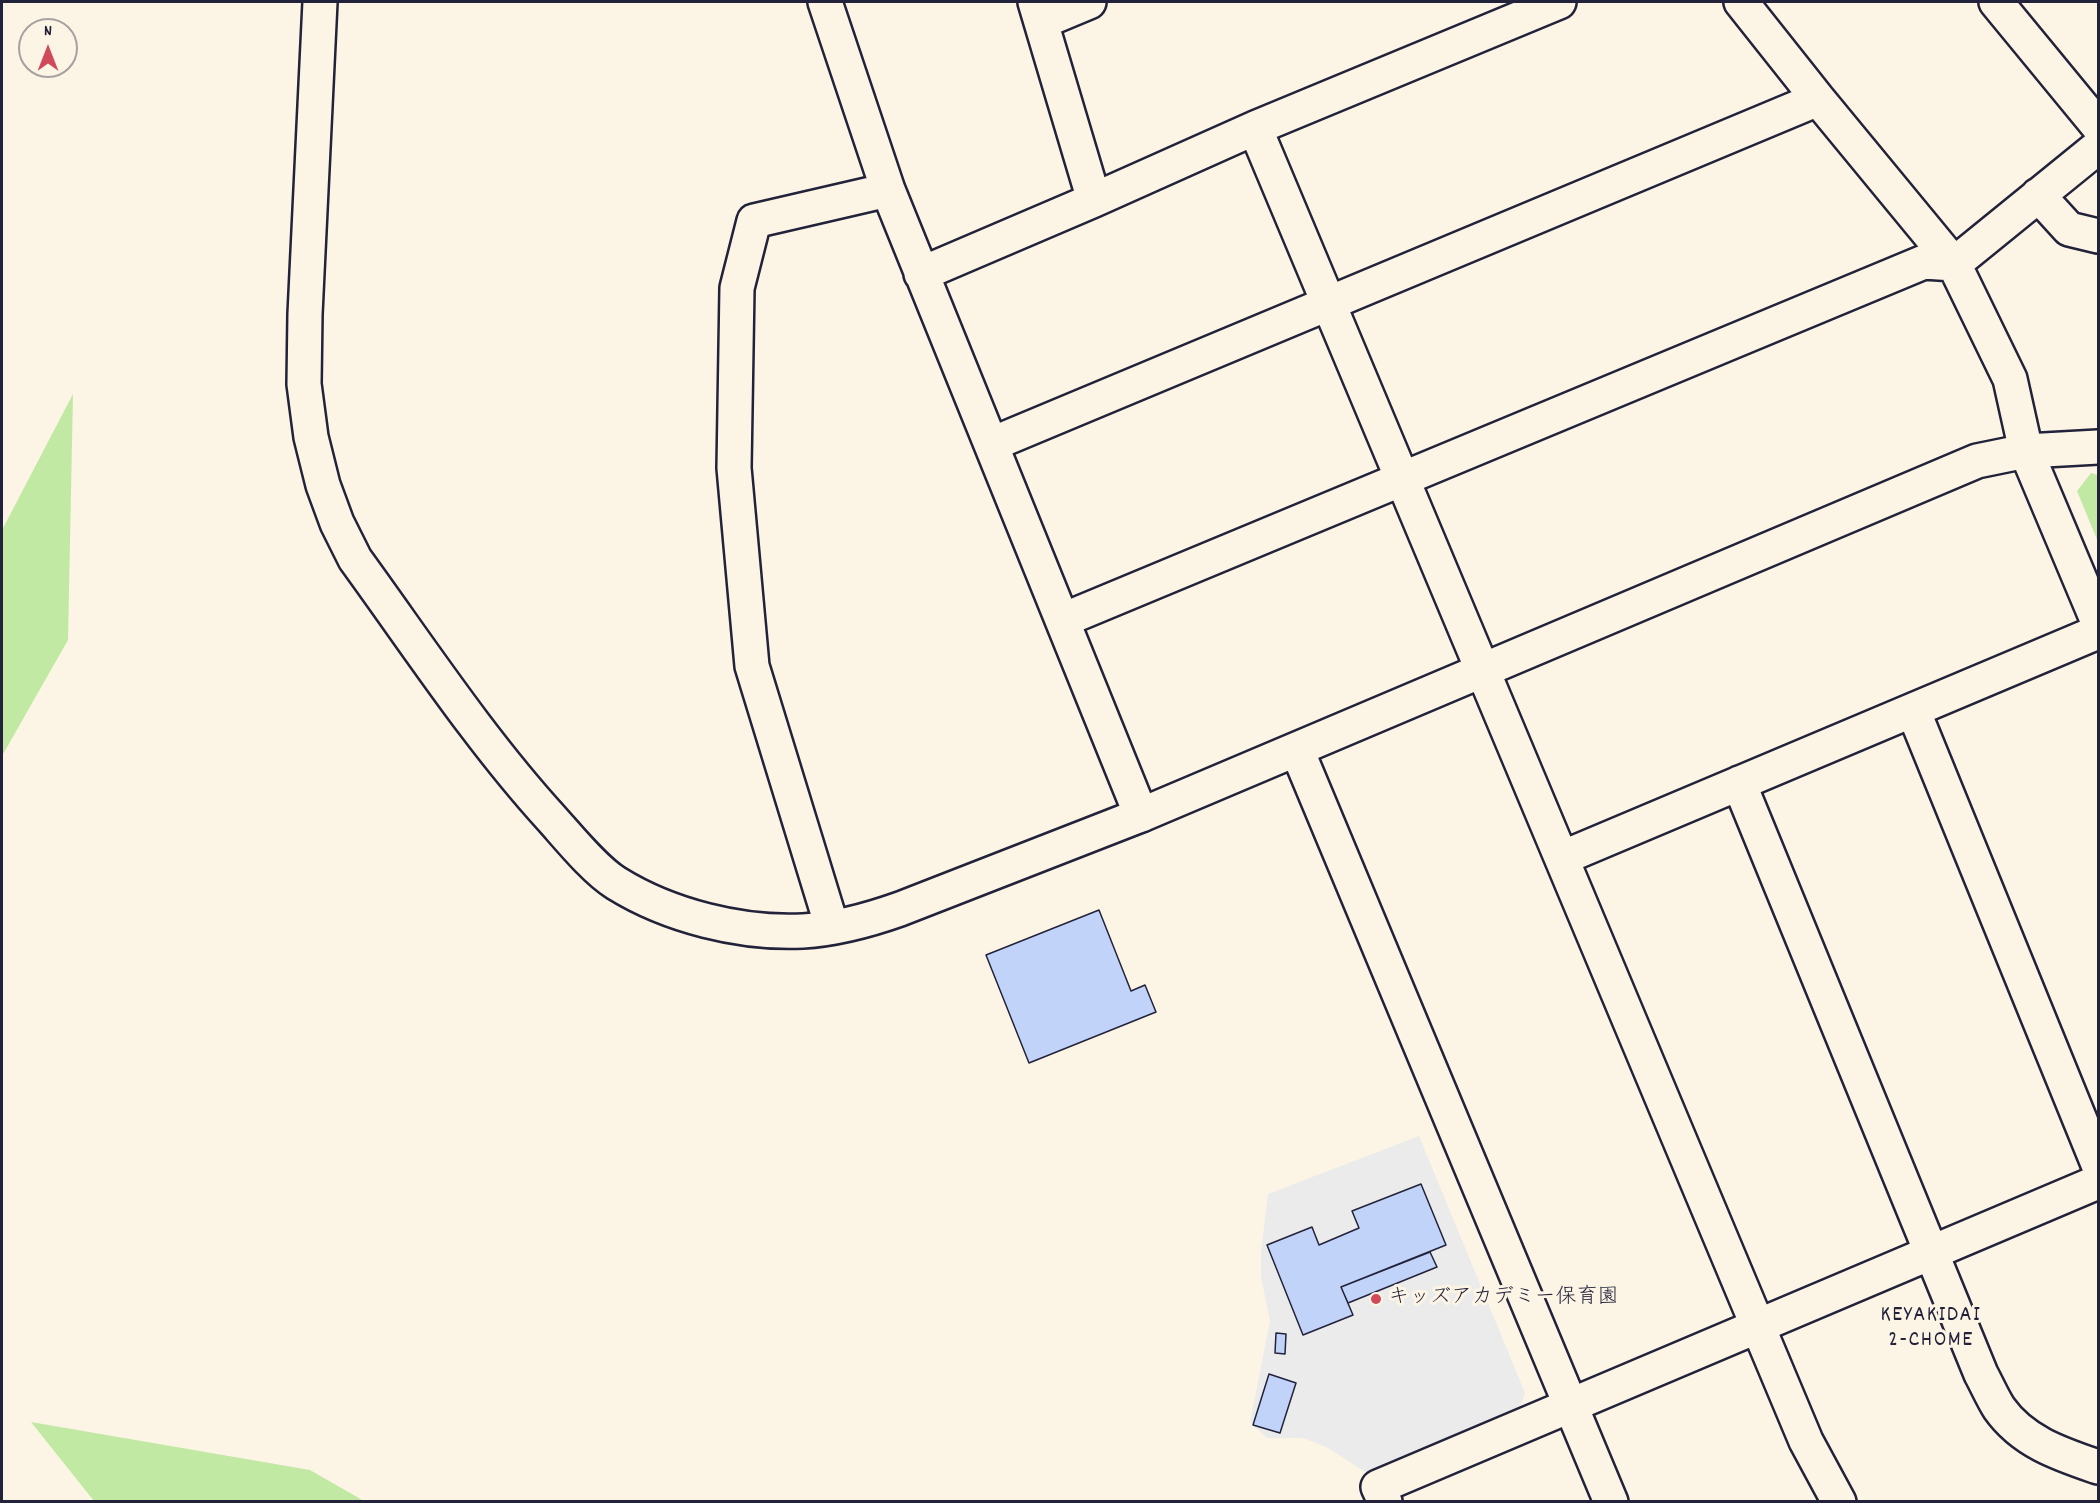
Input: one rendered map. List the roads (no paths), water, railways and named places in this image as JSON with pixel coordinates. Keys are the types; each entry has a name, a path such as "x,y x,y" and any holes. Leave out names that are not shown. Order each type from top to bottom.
{"street":[{"path":"320,2 305,314 304,384 311,437 322,485 337,523 355,559 516,779 576,847 615,882 671,909 736,927 802,931 866,920 900,909 1141,815 1977,461 2026,452 2098,447"},
{"path":"825,2 888,190 1141,815"},
{"path":"1089,2 1038,12 1094,200"},
{"path":"921,274 1255,128 1559,2"},
{"path":"1741,2 1954,264 2010,379 2026,452 2098,622"},
{"path":"1996,2 2098,126"},
{"path":"992,444 1818,99"},
{"path":"1255,128 1806,1441 1839,1502"},
{"path":"1063,620 1924,262 1954,264 2098,147"},
{"path":"832,927 752,666 734,468 737,288 754,221 888,190"},
{"path":"2038,195 2069,229 2098,236"},
{"path":"1562,858 2098,632"},
{"path":"1913,710 2098,1164"},
{"path":"1296,750 1611,1502"},
{"path":"1739,783 1981,1374 1998,1407 2014,1427 2033,1441 2064,1456 2098,1467"},
{"path":"1385,1502 1378,1487 2098,1182"}],"place":[{"name":"キッズアカデミー保育園","path":"1376,1299"}],"district":[{"name":"KEYAKIDAI 2-CHOME","path":"1931,1330"}]}
